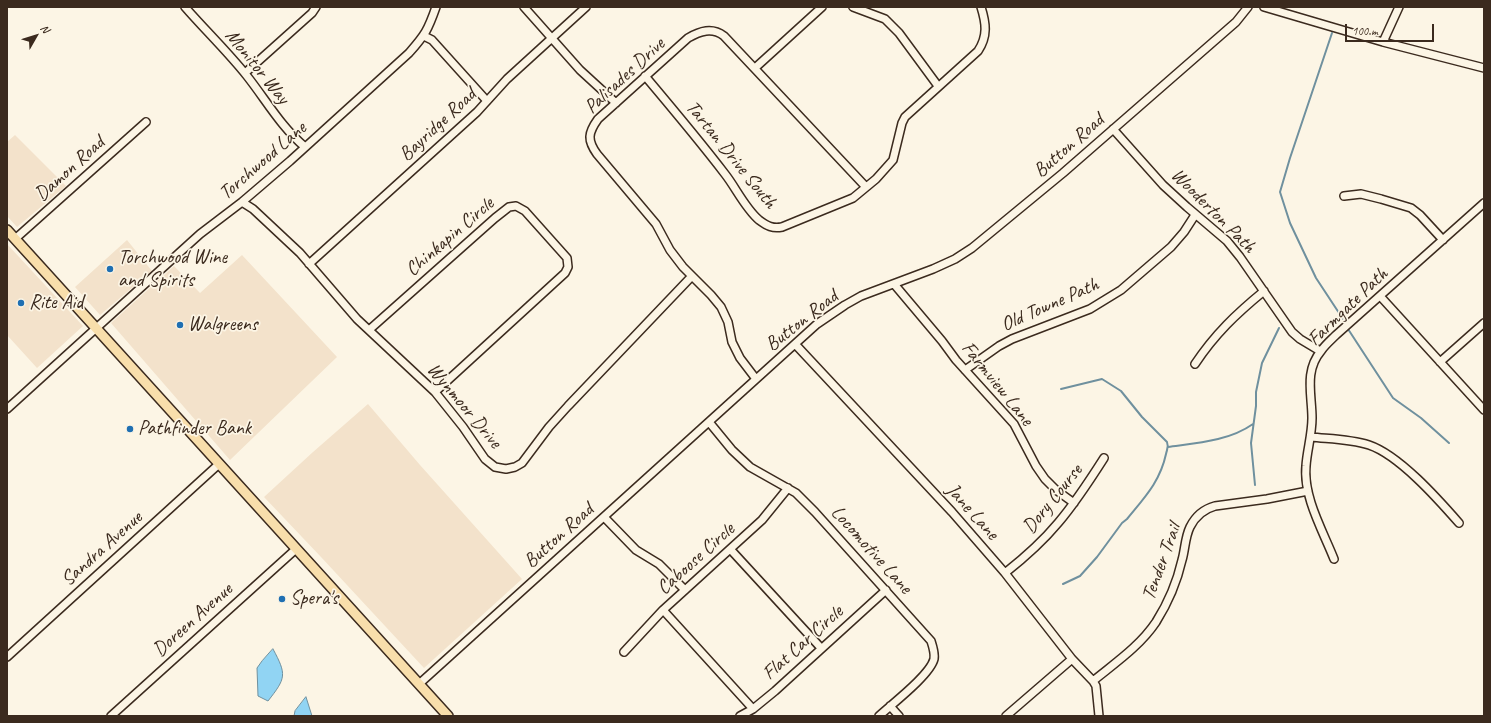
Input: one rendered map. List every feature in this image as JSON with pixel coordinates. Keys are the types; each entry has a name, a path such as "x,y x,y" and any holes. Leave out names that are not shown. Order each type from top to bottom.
{"main road":[{"path":"7,230 448,716"}],"street":[{"name":"Monitor Way","path":"185,7 245,73 275,115 305,147"},
{"path":"245,73 312,14 316,7"},
{"name":"Torchwood Lane","path":"7,409 200,234 242,202 408,53 424,36 430,25 436,7"},
{"path":"524,7 580,70 616,103"},
{"name":"Bayridge Road","path":"309,264 476,112 507,79 586,7"},
{"path":"754,68 822,7"},
{"path":"853,7 884,20 899,33 938,86"},
{"path":"866,187 888,167 893,160 902,123 905,117 978,51 985,35 986,25 981,7"},
{"name":"Button Road","path":"419,684 817,324 845,304 861,296 955,259 972,248 1113,129 1236,22 1248,7"},
{"path":"1264,7 1383,42 1484,68"},
{"path":"1383,42 1399,7"},
{"name":"Palisades Drive","path":"756,379 740,358 732,342 728,322 720,307 670,250 653,219 597,154 592,146 590,135 594,124 688,38 704,31 715,31 724,36 866,187"},
{"path":"424,36 432,40 487,101"},
{"name":"Tartan Drive South","path":"645,76 699,140 733,184 752,212 760,221 770,228 782,227 838,205 853,198 866,187"},
{"name":"Damon Road","path":"15,239 146,122"},
{"name":"Wooderton Path","path":"1113,129 1163,185 1195,215 1227,241 1240,257 1292,332 1300,339 1320,351"},
{"path":"1344,196 1361,194 1411,208 1420,215 1443,240"},
{"name":"Wynmoor Drive","path":"242,202 253,209 309,264 369,330 435,392 463,427 485,459 500,469 515,467 528,457 549,428 568,406 692,276"},
{"name":"Farmgate Path","path":"1334,559 1311,503 1306,483 1306,466 1311,437 1312,418 1310,372 1320,351 1484,203"},
{"name":"Chinkapin Circle","path":"369,330 494,218 509,207 516,206 525,210 567,258 568,267 565,274 435,392"},
{"name":"Old Towne Path","path":"965,370 999,346 1012,339 1090,309 1121,290 1171,247 1184,232 1195,215"},
{"name":"Farmview Lane","path":"894,284 956,360 1014,424 1036,466 1045,479 1056,490 1074,503"},
{"path":"1195,364 1206,348 1230,320 1264,291"},
{"path":"1380,296 1484,410"},
{"path":"1440,362 1484,323"},
{"name":"Jane Lane","path":"795,344 952,512 1005,573 1072,659 1093,681"},
{"name":"Locomotive Lane","path":"709,422 732,450 750,466 788,488 815,512 931,641 934,654 931,667 879,716"},
{"path":"1311,437 1352,441 1379,449 1404,467 1459,523"},
{"name":"Dory Course","path":"1005,573 1047,535 1074,503 1104,458"},
{"name":"Sandra Avenue","path":"7,657 219,464"},
{"name":"Caboose Circle","path":"624,652 663,610 731,550 762,520 788,488"},
{"name":"Tender Trail","path":"1093,681 1137,645 1156,622 1167,603 1176,582 1189,528 1199,515 1210,507 1267,499 1308,491"},
{"path":"604,517 636,550 658,564 685,590"},
{"name":"Doreen Avenue","path":"111,716 296,549"},
{"path":"731,550 821,648"},
{"name":"Flat Car Circle","path":"740,716 753,709 775,691 886,590"},
{"path":"663,610 753,709"},
{"path":"1006,716 1072,659"},
{"path":"1093,681 1096,686 1099,716"},
{"path":"890,706 899,716"}],"shaded area":[{"path":"15,135 66,186 17,227 7,216 7,142"},
{"path":"127,240 152,271 100,315 75,287"},
{"path":"7,244 83,326 37,368 7,335"},
{"path":"242,255 337,357 230,460 111,323 174,266 200,293"},
{"path":"368,404 420,465 522,579 424,668 264,497"}],"water":[{"path":"273,649 281,665 282,676 278,687 268,701 258,696 257,668"},
{"path":"306,697 312,716 294,716 295,711"}],"waterway":[{"path":"1332,33 1280,192 1290,223 1316,278 1343,319"},
{"path":"1255,485 1251,443 1256,406 1256,392 1262,363 1279,328"},
{"path":"1348,329 1393,398 1421,418 1449,443"},
{"path":"1061,389 1102,379 1121,391 1142,417 1167,442 1168,445 1160,473 1145,497 1122,523 1097,557 1080,576 1063,584"},
{"path":"1168,447 1223,438 1244,430 1253,424"}],"place":[{"name":"Torchwood Wine and Spirits","path":"110,269"},
{"name":"Rite Aid","path":"21,303"},
{"name":"Walgreens","path":"180,325"},
{"name":"Pathfinder Bank","path":"130,429"},
{"name":"Spera's","path":"282,599"}]}
